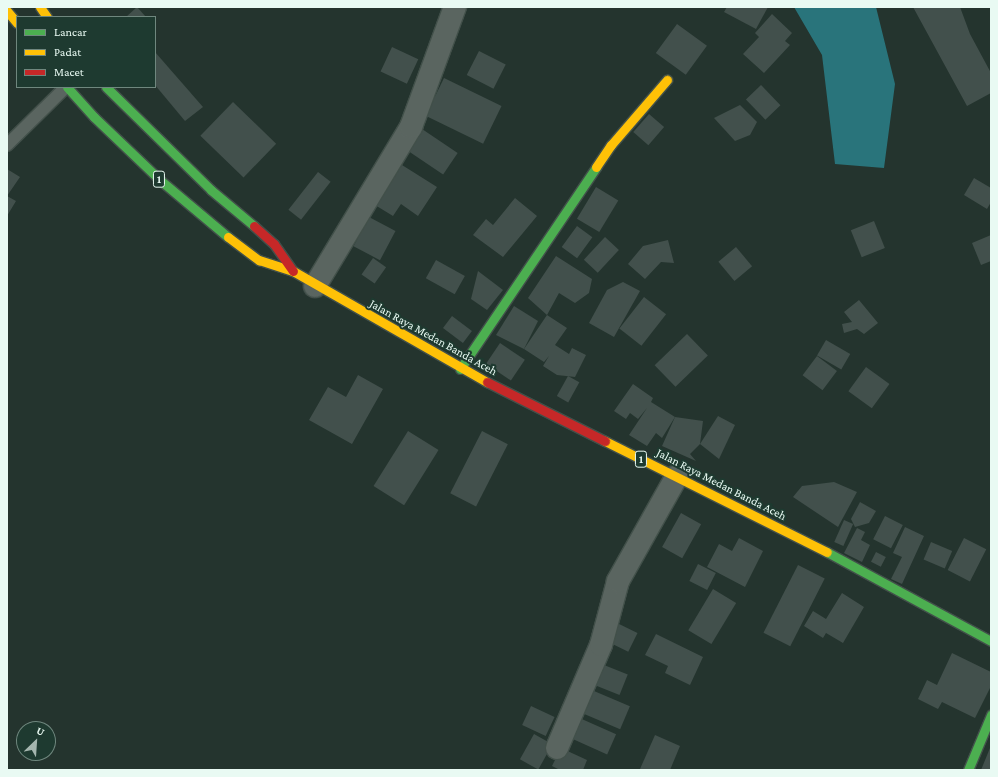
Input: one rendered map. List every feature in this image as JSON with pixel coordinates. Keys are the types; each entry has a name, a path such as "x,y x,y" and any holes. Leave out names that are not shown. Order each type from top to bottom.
{"main road":[{"path":"40,7 46,16"},
{"path":"7,10 16,22"},
{"path":"460,369 611,145 667,80"},
{"name":"Jalan Raya Medan Banda Aceh","path":"68,88 94,117 217,229 259,260 293,271 315,286 460,369 677,476 888,584 991,641"},
{"name":"Jalan Raya Medan Banda Aceh","path":"107,88 228,205 274,244 293,271"},
{"path":"968,770 991,715"}],"street":[{"path":"315,286 410,127 455,7"},
{"path":"557,748 601,645 618,581 677,476"}],"lane":[{"path":"7,145 66,88"}],"water":[{"path":"794,7 876,7 895,84 884,168 835,164 822,55"}],"building":[{"path":"137,7 145,16 127,16"},
{"path":"727,7 768,7 756,29 724,12"},
{"path":"913,7 960,7 970,34 991,73 991,93 967,106"},
{"path":"772,14 792,33 785,41 790,45 764,73 743,54 759,37 755,33"},
{"path":"677,24 707,46 686,75 656,53"},
{"path":"392,47 418,59 407,84 381,71"},
{"path":"479,51 506,65 493,89 467,75"},
{"path":"156,53 203,107 185,121 156,86"},
{"path":"444,78 502,106 483,144 426,116"},
{"path":"761,85 780,105 765,120 746,100"},
{"path":"233,102 276,144 244,177 200,136"},
{"path":"740,105 757,122 750,135 735,141 714,118"},
{"path":"649,114 664,127 648,145 633,132"},
{"path":"422,129 458,153 443,175 407,151"},
{"path":"402,165 437,187 418,216 401,204 393,216 375,205"},
{"path":"7,169 20,177 7,196"},
{"path":"318,172 331,182 301,220 288,210"},
{"path":"974,178 991,188 991,202 987,209 964,195"},
{"path":"596,187 618,200 599,232 577,219"},
{"path":"7,196 16,201 7,216"},
{"path":"515,198 537,216 503,257 473,235 486,219 493,225"},
{"path":"369,217 395,231 380,260 354,246"},
{"path":"874,221 885,248 862,257 851,230"},
{"path":"577,226 592,237 577,258 562,247"},
{"path":"991,235 991,261 981,265 972,243"},
{"path":"605,237 619,250 598,273 584,260"},
{"path":"668,240 674,263 661,262 645,279 628,264 643,246"},
{"path":"736,247 752,266 734,281 718,262"},
{"path":"556,256 592,279 589,293 575,303 559,293 547,315 528,298"},
{"path":"373,258 386,267 375,284 362,274"},
{"path":"436,260 465,276 455,294 426,278"},
{"path":"478,271 503,290 487,310 471,299"},
{"path":"623,282 640,291 614,337 589,323 607,290"},
{"path":"644,297 666,314 641,346 619,329"},
{"path":"859,300 878,323 864,334 857,329 844,333 842,324 852,322 844,312"},
{"path":"514,306 538,321 524,349 496,335"},
{"path":"547,315 567,328 555,345 569,354 572,348 586,355 575,377 557,375 543,366 549,356 544,362 524,349"},
{"path":"452,316 472,331 463,343 443,328"},
{"path":"687,334 708,356 675,387 655,365"},
{"path":"826,340 850,354 841,370 817,356"},
{"path":"500,343 525,360 511,381 486,364"},
{"path":"817,356 837,371 823,390 803,375"},
{"path":"866,367 889,384 872,408 848,391"},
{"path":"358,375 383,389 352,444 309,420 328,387 346,397"},
{"path":"568,376 579,382 568,402 557,396"},
{"path":"633,384 653,398 651,402 675,417 662,438 656,433 647,446 629,435 647,408 638,419 630,413 626,419 614,411"},
{"path":"718,416 735,425 719,459 700,444"},
{"path":"675,417 703,421 700,444 690,454 696,461 662,446"},
{"path":"408,431 439,450 404,505 374,486"},
{"path":"482,431 508,444 476,507 450,493"},
{"path":"834,482 857,492 838,527 793,497 802,486"},
{"path":"860,502 876,511 869,523 855,527 851,519"},
{"path":"681,513 701,524 682,558 662,547"},
{"path":"885,516 903,525 891,548 873,539"},
{"path":"844,520 853,524 843,546 834,542"},
{"path":"905,527 924,536 902,584 891,579 902,557 893,553"},
{"path":"857,528 865,532 861,540 870,545 862,562 844,553"},
{"path":"739,538 763,551 745,587 707,567 719,544 732,551"},
{"path":"964,538 986,549 970,581 948,570"},
{"path":"931,542 952,551 945,568 924,559"},
{"path":"876,552 886,557 881,567 871,562"},
{"path":"698,564 716,573 707,590 689,581"},
{"path":"798,565 825,579 790,646 763,633"},
{"path":"713,589 736,603 711,644 688,630"},
{"path":"842,593 864,607 843,643 826,633 823,638 804,626 813,611 826,619"},
{"path":"615,622 637,633 628,652 606,641"},
{"path":"656,634 703,657 690,685 665,673 668,666 645,655"},
{"path":"952,653 991,672 991,686 975,718 942,702 938,709 918,699 927,680 937,685"},
{"path":"599,663 628,675 620,695 591,683"},
{"path":"594,691 630,706 620,729 584,714"},
{"path":"531,706 555,717 546,736 522,725"},
{"path":"575,716 616,734 607,754 566,736"},
{"path":"534,734 552,744 538,770 520,759"},
{"path":"655,735 680,746 670,770 640,769"},
{"path":"561,748 587,760 583,770 560,770 552,766"},
{"path":"990,748 991,770 981,770"}],"traffic: fast":[{"path":"68,88 94,117 160,180 228,237"},
{"path":"107,88 211,190 254,226"},
{"path":"460,369 596,167"},
{"path":"827,552 991,641"},
{"path":"968,770 991,715"}],"traffic: slow":[{"path":"40,7 46,16"},
{"path":"7,11 16,22"},
{"path":"596,167 611,145 667,80"},
{"path":"228,237 259,260 293,271 487,382"},
{"path":"605,441 827,552"}],"traffic: jam":[{"path":"254,226 274,244 293,271"},
{"path":"487,382 605,441"}]}
